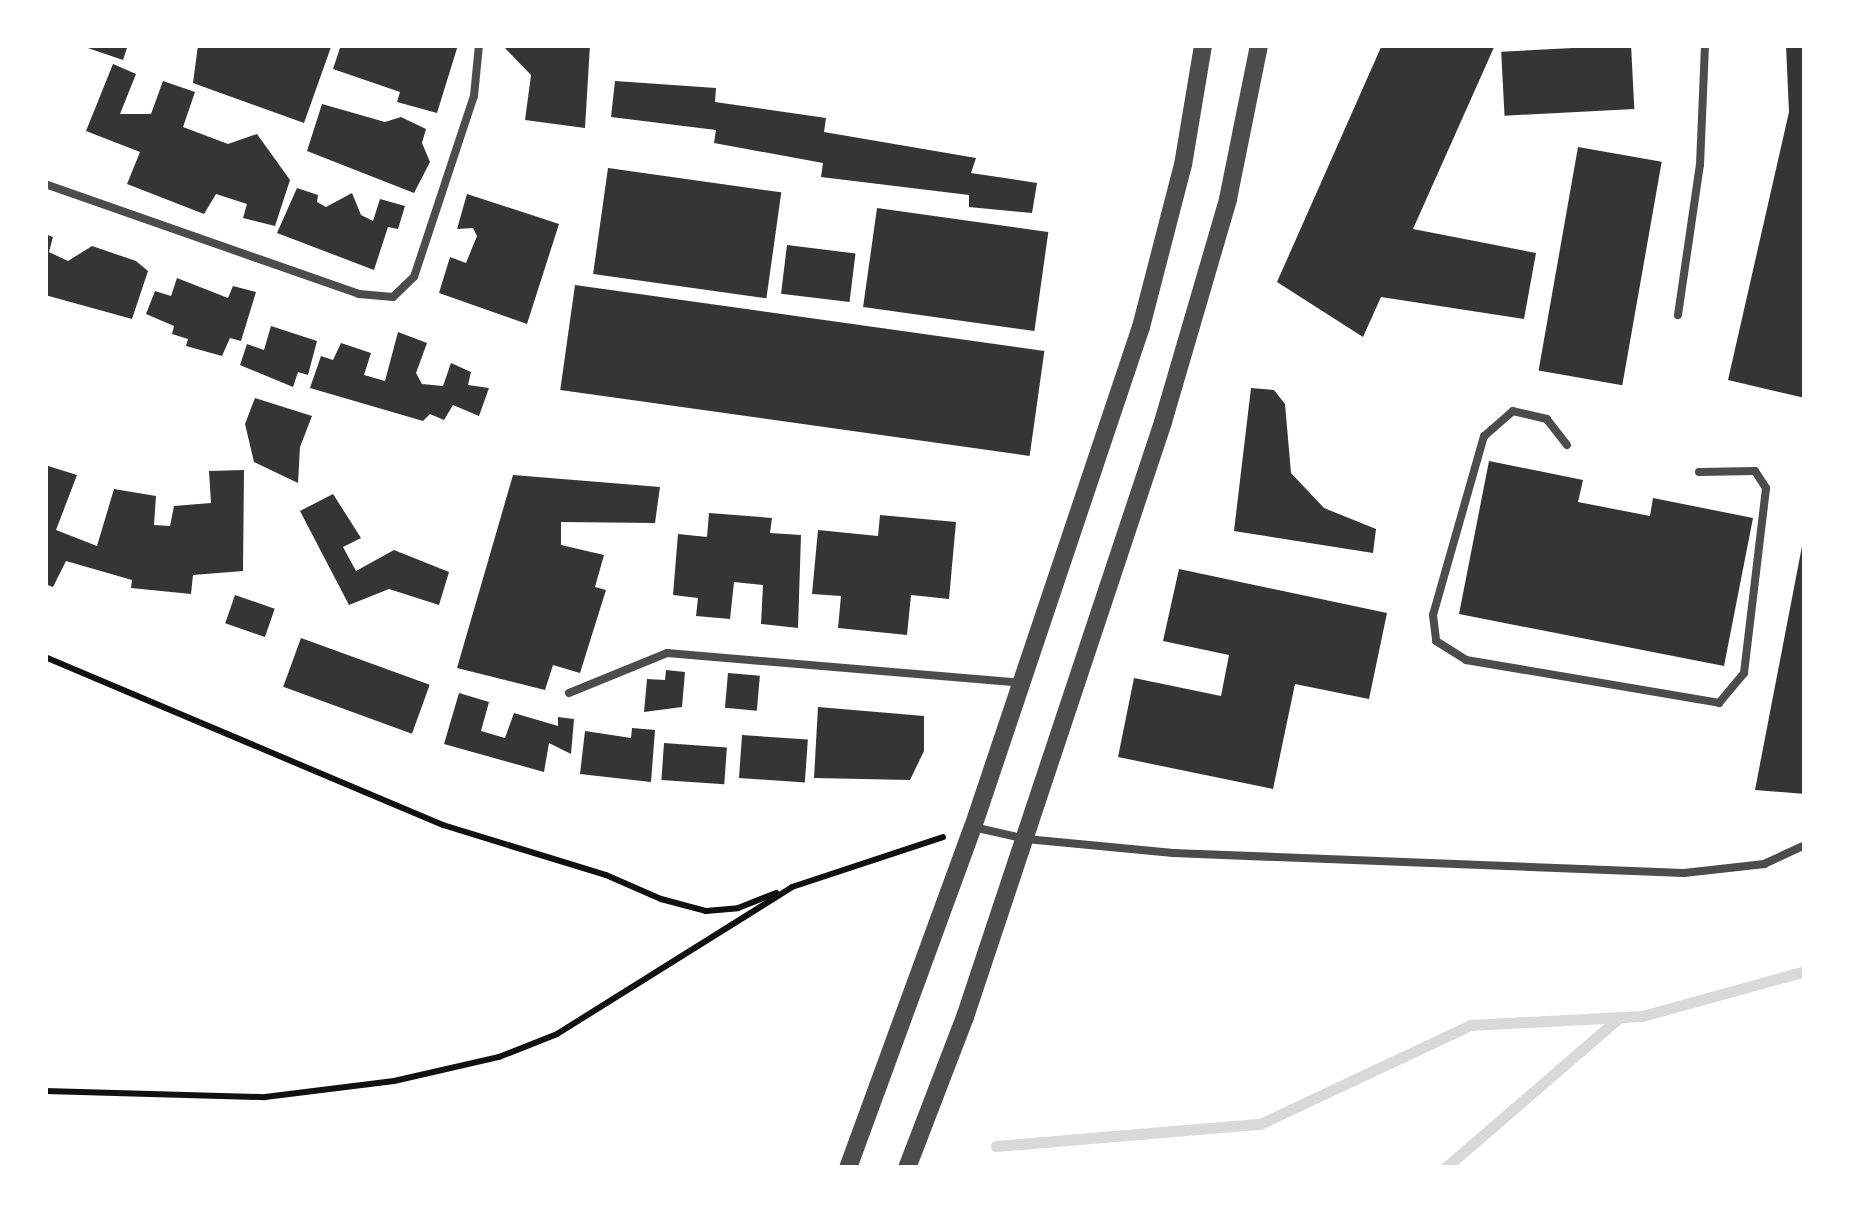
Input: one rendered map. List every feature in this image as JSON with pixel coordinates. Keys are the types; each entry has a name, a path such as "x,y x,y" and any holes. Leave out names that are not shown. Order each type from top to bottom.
{"street":[{"path":"848,1168 972,827 1141,328 1183,165 1202,45"},
{"path":"907,1168 1026,839 1163,422 1228,199 1259,45"}],"lane":[{"path":"45,184 358,294 393,297 414,276 474,96 479,45"},
{"path":"1678,315 1700,165 1705,45"},
{"path":"1567,445 1547,419 1512,411 1484,436 1433,615 1436,640 1466,660 1719,703 1744,673 1766,488 1755,472 1699,472"},
{"path":"569,694 667,652 1020,683"},
{"path":"972,827 1026,839 1172,853 1684,873 1764,864 1805,844"}],"path":[{"path":"45,657 443,825 606,875 661,899 706,911 738,908 972,827"},
{"path":"45,1091 265,1097 394,1082 499,1057 557,1034 792,887"}],"building":[{"path":"79,45 128,45 123,60"},
{"path":"198,45 331,47 304,123 193,83"},
{"path":"341,45 458,45 437,113 397,102 400,92 333,69"},
{"path":"502,45 590,45 585,128 525,120 531,75"},
{"path":"1382,45 1495,45 1413,229 1536,253 1524,319 1381,297 1363,337 1277,282"},
{"path":"1631,45 1634,109 1505,116 1501,52"},
{"path":"1786,45 1805,45 1805,398 1728,380 1789,112"},
{"path":"113,64 136,74 120,114 151,114 163,81 195,92 183,127 228,144 257,134 290,180 275,226 243,218 247,204 216,194 204,214 127,184 140,152 86,131"},
{"path":"615,81 716,88 715,102 826,118 824,132 976,158 971,173 1037,183 1032,213 969,207 969,195 821,177 823,163 714,143 716,130 611,117"},
{"path":"322,104 385,122 401,117 426,129 422,143 430,162 414,193 307,151"},
{"path":"1578,147 1662,162 1622,385 1539,371"},
{"path":"608,168 781,192 766,298 593,274"},
{"path":"297,188 318,195 317,202 326,207 352,193 361,215 373,221 380,199 405,206 398,229 388,227 374,270 277,233"},
{"path":"467,194 559,224 527,324 439,293 450,257 466,263 477,236 473,228 457,229"},
{"path":"877,208 1048,232 1034,331 863,307"},
{"path":"45,234 53,237 49,252 68,261 92,246 136,261 148,271 132,319 45,295"},
{"path":"787,245 855,253 850,302 781,294"},
{"path":"177,278 228,298 233,286 256,292 241,341 230,338 222,356 186,346 188,339 172,334 174,326 146,314 155,291 171,296"},
{"path":"575,285 1044,351 1030,456 560,390"},
{"path":"271,326 317,341 308,375 298,372 293,387 240,365 247,344 264,350"},
{"path":"398,332 427,343 416,373 422,384 443,386 451,363 471,372 468,385 489,388 479,416 453,405 444,420 430,414 423,421 310,388 321,356 333,360 341,343 371,353 364,375 385,381"},
{"path":"1251,388 1274,390 1285,404 1291,473 1324,508 1376,529 1373,553 1234,531"},
{"path":"255,398 312,416 300,447 298,483 254,462 245,424"},
{"path":"1489,461 1583,480 1578,502 1650,516 1653,498 1753,518 1724,666 1459,614"},
{"path":"45,465 77,475 56,530 97,546 114,489 156,496 154,525 170,526 174,506 211,503 209,471 244,470 243,571 193,575 191,594 131,588 132,580 66,561 53,587 45,584"},
{"path":"513,475 660,487 655,523 561,522 561,545 604,555 595,587 606,590 580,673 553,665 545,690 457,668"},
{"path":"333,494 361,538 343,547 356,571 394,550 449,572 439,605 389,589 349,605 300,511"},
{"path":"709,513 772,518 770,533 801,535 798,628 761,624 763,585 734,582 730,619 696,616 698,598 673,595 678,534 707,537"},
{"path":"880,515 956,522 949,599 911,595 907,635 838,628 841,596 812,594 818,530 878,536"},
{"path":"1803,541 1805,794 1755,790"},
{"path":"1179,569 1387,613 1369,699 1295,684 1273,789 1118,757 1134,678 1221,696 1229,655 1163,641"},
{"path":"235,595 275,609 265,637 225,623"},
{"path":"301,638 430,685 412,734 283,687"},
{"path":"666,670 685,672 682,707 644,712 647,679 665,680"},
{"path":"728,673 760,676 757,711 725,708"},
{"path":"459,693 489,702 481,731 505,738 514,713 558,726 558,717 574,719 571,754 549,743 544,772 444,744"},
{"path":"818,707 924,716 924,751 910,780 814,778"},
{"path":"632,728 655,730 651,782 580,774 585,731 631,738"},
{"path":"742,735 808,740 805,782 739,778"},
{"path":"664,743 727,747 724,784 661,780"}],"waterway":[{"path":"996,1146 1260,1124 1470,1025 1642,1016 1805,971"},
{"path":"1445,1168 1620,1017"}]}
